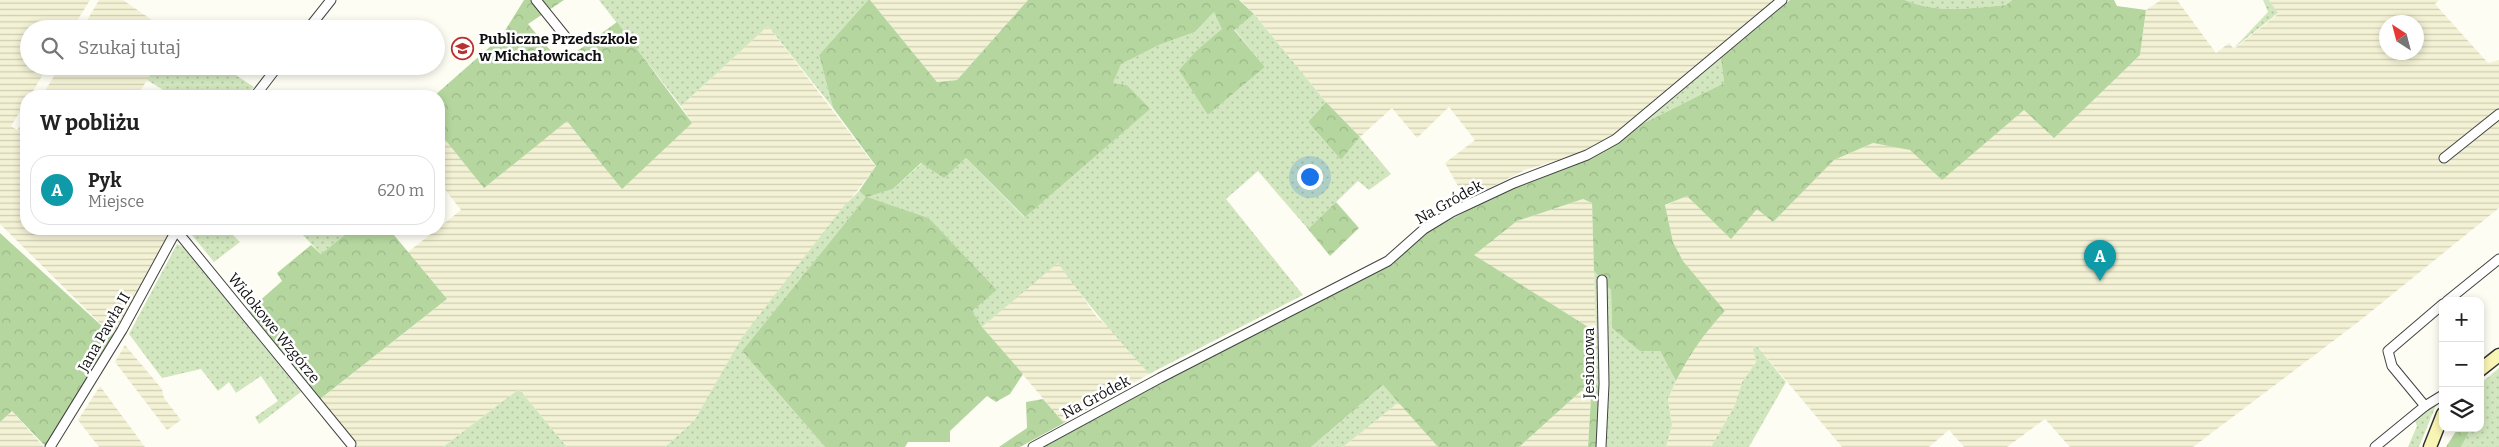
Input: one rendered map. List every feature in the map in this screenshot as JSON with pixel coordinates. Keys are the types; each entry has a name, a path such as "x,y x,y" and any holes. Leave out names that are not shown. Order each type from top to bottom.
{"main road":[{"path":"2484,367 2499,355"},
{"path":"2430,447 2439,424"}],"street":[{"path":"315,20 331,0"},
{"path":"536,0 565,36"},
{"name":"Na Gródek","path":"1033,447 1160,378 1388,261 1424,229 1452,212 1514,182 1587,154 1610,143 1656,108 1782,0"},
{"path":"260,90 271,75"},
{"path":"2444,158 2499,114"},
{"name":"Jana Pawła II","path":"50,447 121,332 174,235"},
{"name":"Widokowe Wzgórze","path":"182,235 351,444"},
{"path":"2452,297 2499,259"},
{"name":"Jesionowa","path":"1601,447 1604,384 1602,280"},
{"path":"2425,406 2392,366 2388,351 2439,307"},
{"path":"2375,447 2425,406 2439,397"}],"green space":[{"path":"0,0 90,0 78,20 20,20 20,75 43,75 34,90 20,90 20,112 11,126 17,130 20,126 20,235 169,235 114,337 0,224"},
{"path":"99,0 123,0 152,20 87,20"},
{"path":"524,0 564,0 528,24 561,63 617,22 692,123 622,189 567,121 484,188 445,139 445,90 441,90 501,37"},
{"path":"599,0 868,0 819,55 833,108 768,26 681,106"},
{"path":"870,0 1028,0 957,80 937,82"},
{"path":"870,0 937,82 957,80 1028,0 1239,0 1254,14 1234,30 1265,67 1208,115 1179,70 1198,49 1222,29 1214,12 1195,32 1159,45 1121,64 1113,83 1127,85 1150,109 1025,217 966,158 944,178 921,163 893,189 867,197 929,218 997,290 972,311 982,327 1023,374 1010,394 996,402 987,396 950,431 950,442 908,442 905,447 825,447 742,351 866,197 859,191 876,166 833,108 819,55"},
{"path":"1240,0 1775,0 1614,137 1585,152 1525,170 1466,200 1445,163 1475,140 1449,107 1417,138 1392,108 1360,137 1326,102 1254,14"},
{"path":"1790,0 1905,0 1930,7 1955,9 2006,5 2012,0 2114,0 2117,6 2146,10 2140,55 2054,138 2024,110 1942,180 1910,150 1873,143 1834,160 1773,222 1757,209 1731,239 1687,196 1665,205 1673,242 1683,261 1725,311 1698,344 1676,381 1660,351 1640,351 1612,328 1611,290 1594,271 1592,203 1583,199 1517,221 1474,255 1596,332 1592,380 1602,390 1600,447 1588,447 1592,381 1519,447 1438,447 1383,385 1311,447 1038,447 1391,264 1425,233 1514,186 1610,148 1642,124 1724,83 1721,58"},
{"path":"1905,0 2012,0 2006,5 1942,9"},
{"path":"2161,0 2177,0 2216,53 2229,43 2234,49 2278,14 2269,0 2439,0 2435,4 2488,63 2499,60 2499,208 2357,323 2193,447 2070,447 2045,419 2007,447 1964,447 1949,430 1929,447 1842,447 1756,345 1753,349 1756,362 1742,382 1735,405 1711,447 1666,447 1672,425 1668,399 1685,362 1707,331 1725,311 1683,261 1673,242 1665,206 1686,196 1758,209 1773,222 1834,160 1873,143 1910,149 1942,179 2024,109 2117,76 2140,55 2146,10"},
{"path":"2263,0 2269,0 2278,13 2233,49 2268,12"},
{"path":"1214,12 1223,29 1198,49 1208,115 1265,67 1234,29 1254,14 1326,102 1308,122 1341,160 1360,137 1391,174 1369,190 1358,181 1308,229 1258,171 1226,199 1303,295 1149,374 1090,306 1058,263 982,327 971,311 997,290 929,218 866,197 893,189 922,163 944,177 966,158 1024,217 1149,109 1127,85 1113,83 1120,64 1159,45 1195,32"},
{"path":"768,26 876,167 742,337 694,421 665,447 567,447 519,389 443,447 355,447 357,445 320,399 446,300 408,252 429,235 445,235 445,223 461,210 445,190 445,139 485,187 567,120 692,123 681,106"},
{"path":"1721,58 1724,83 1642,124"},
{"path":"55,75 150,75 141,90 46,90"},
{"path":"150,75 236,75 254,87 252,90 163,90 147,80"},
{"path":"1326,102 1360,137 1341,160 1308,122"},
{"path":"859,191 866,197 742,351 825,447 665,447 694,421 742,337 844,206"},
{"path":"1583,199 1592,203 1596,332 1473,255 1517,221"},
{"path":"1336,202 1359,228 1330,256 1308,229"},
{"path":"0,233 114,337 46,447 12,411 0,422"},
{"path":"192,235 233,235 240,242 214,262"},
{"path":"303,235 345,235 321,254"},
{"path":"345,235 394,235 447,299 320,399 248,311 282,281 277,273 311,245 321,254"},
{"path":"177,244 185,248 301,392 259,424 255,417 278,401 261,376 236,393 229,382 218,391 201,369 162,378 129,334"},
{"path":"1058,262 1096,316 1120,338 1149,374 1064,423 982,327"},
{"path":"1594,271 1611,290 1612,328 1660,351 1676,381 1668,399 1672,425 1666,447 1600,447 1592,381 1596,332"},
{"path":"125,345 162,389 164,398 181,420 167,430 115,362"},
{"path":"1756,345 1786,382 1749,447 1711,447 1735,405 1742,382 1756,362 1753,349"},
{"path":"2499,368 2499,447 2461,447 2469,432 2484,432 2484,381"},
{"path":"1592,381 1588,447 1519,447"},
{"path":"1383,385 1399,402 1343,447 1311,447"},
{"path":"100,386 145,447 99,447 78,420"},
{"path":"519,389 567,447 443,447"},
{"path":"1043,399 1064,423 1020,447 999,447 1027,428 1026,402"},
{"path":"1399,402 1438,447 1343,447"},
{"path":"2433,403 2436,405 2419,447 2408,447 2417,426 2415,421"},
{"path":"12,411 44,447 0,447 0,422"},
{"path":"2455,432 2469,432 2461,447 2446,447"}],"place":[{"name":"Publiczne Przedszkole w Michałowicach","path":"463,48"},
{"name":"Pyk","path":"2100,281"}]}
